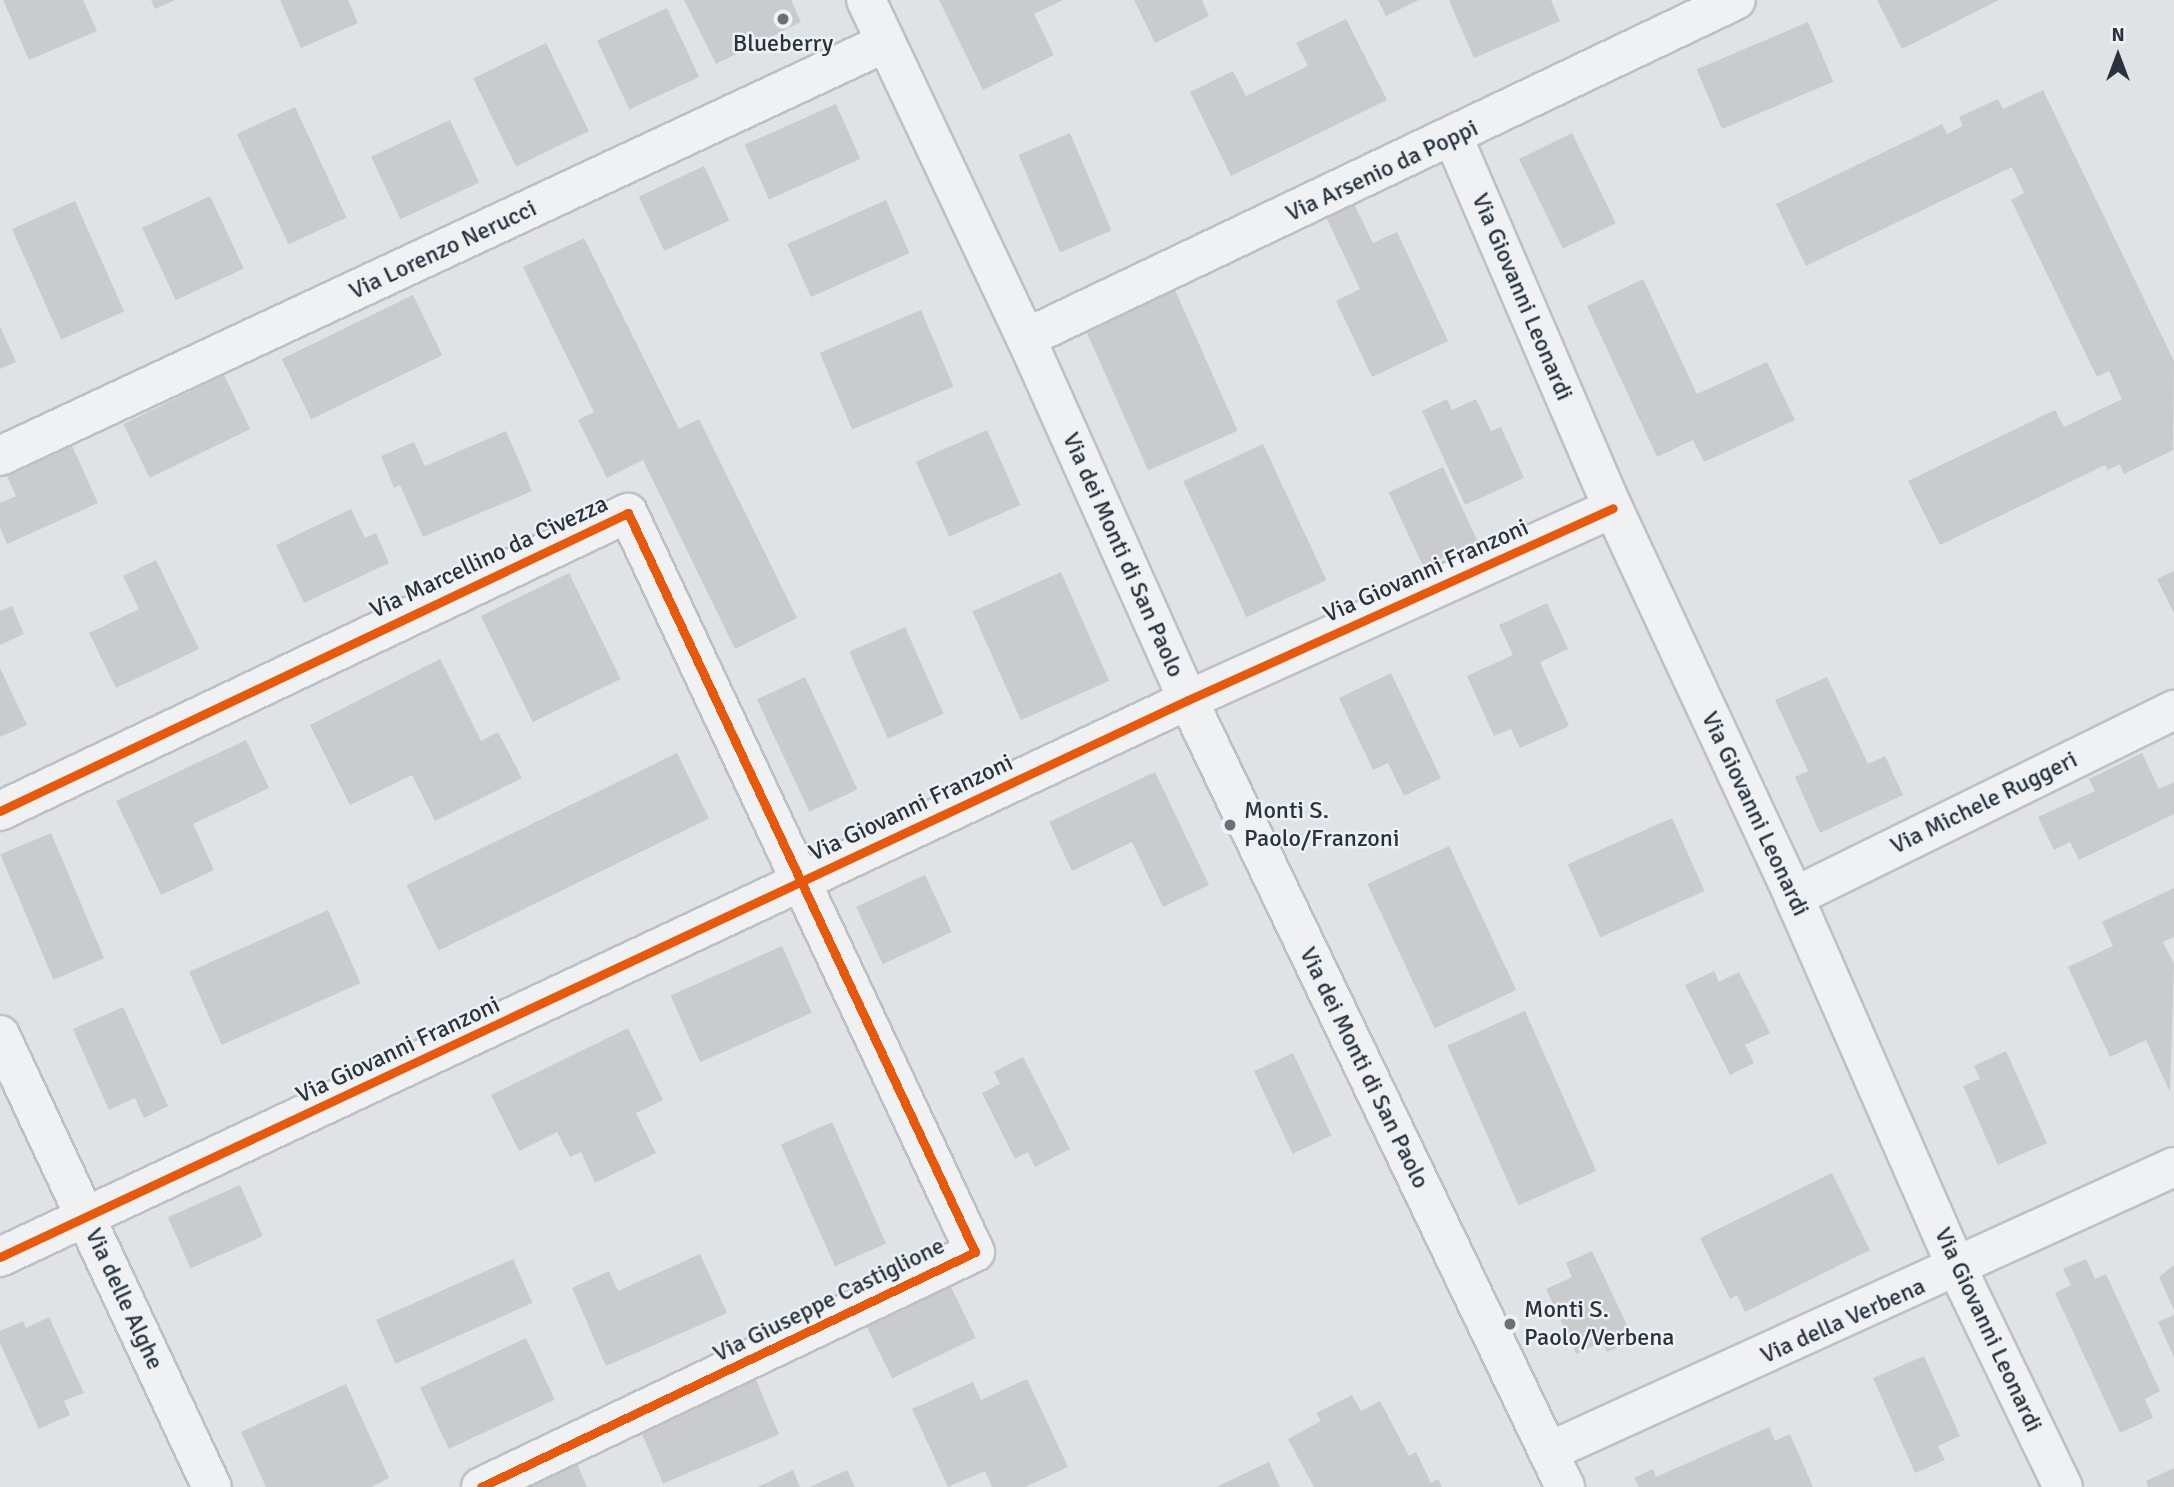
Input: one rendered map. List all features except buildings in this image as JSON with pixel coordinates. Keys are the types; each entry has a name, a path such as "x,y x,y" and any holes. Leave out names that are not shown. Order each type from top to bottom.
{"street":[{"name":"Via dei Monti di San Paolo","path":"866,0 1026,338 1188,700 1565,1487"},
{"name":"Via Arsenio da Poppi","path":"1026,338 1736,0"},
{"name":"Via Lorenzo Nerucci","path":"0,456 885,43"},
{"name":"Via Giovanni Leonardi","path":"1453,137 1613,508 1794,897 1958,1270 2063,1487"},
{"name":"Via Giovanni Franzoni","path":"0,1257 1188,700 1613,508"},
{"name":"Via Marcellino da Civezza","path":"0,811 628,513 799,881"},
{"name":"Via Michele Ruggeri","path":"1794,897 2174,710"},
{"name":"Via Giuseppe Castiglione","path":"481,1487 975,1252 799,881"},
{"name":"Via delle Alghe","path":"0,1035 212,1487"},
{"name":"Via della Verbena","path":"1548,1452 1958,1270 2174,1167"}],"cycle path":[{"path":"0,1257 1188,700 1613,508"},
{"path":"0,811 628,513 975,1252 481,1487"}],"place":[{"name":"Blueberry","path":"783,19"},
{"name":"Monti S. Paolo/Franzoni","path":"1230,825"},
{"name":"Monti S. Paolo/Verbena","path":"1510,1324"}]}
